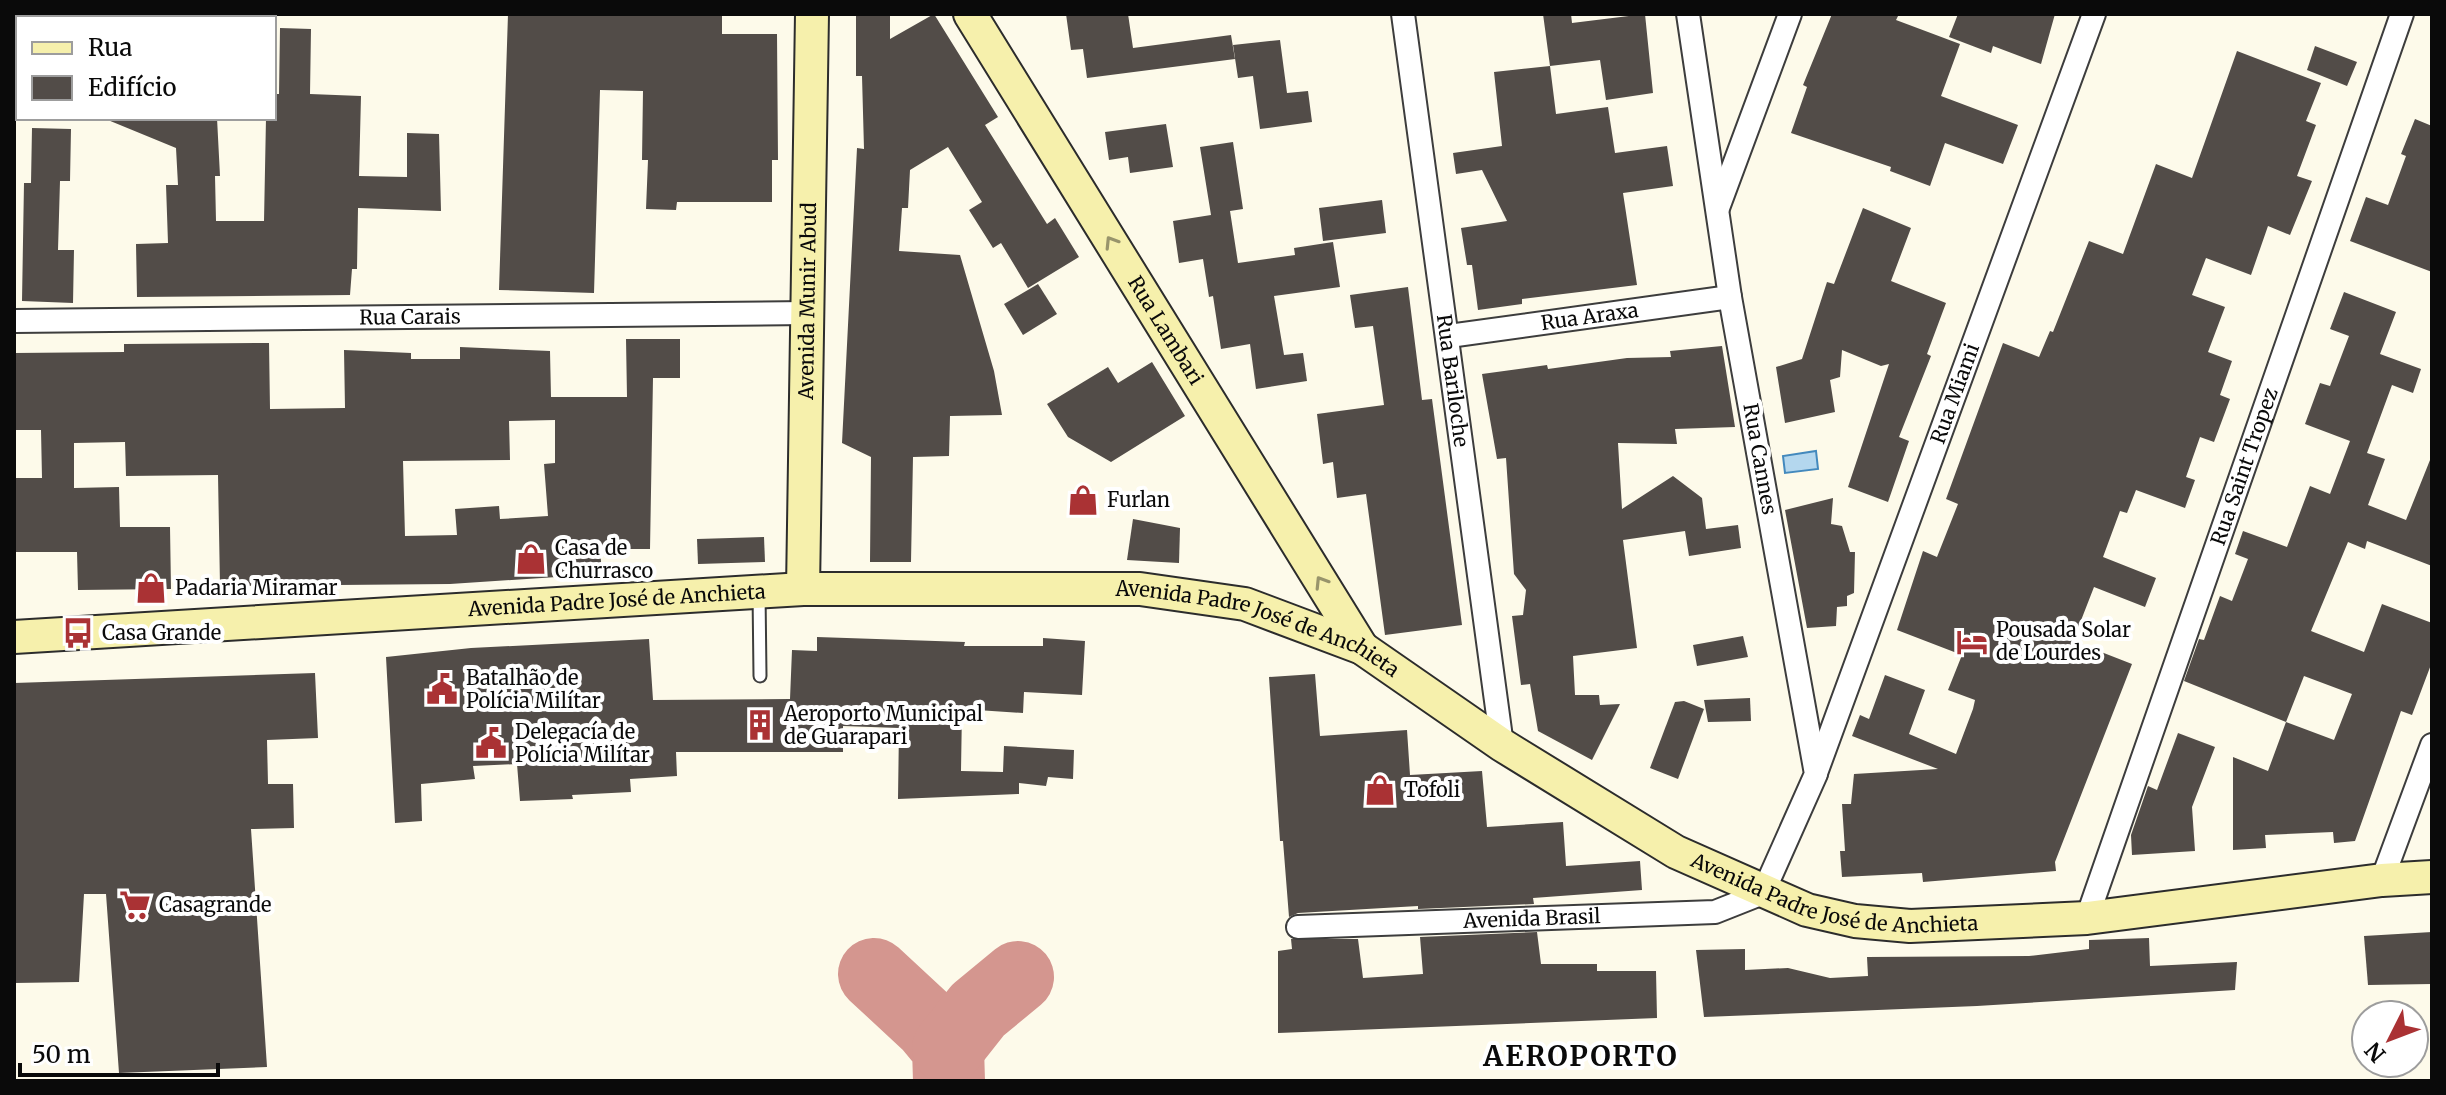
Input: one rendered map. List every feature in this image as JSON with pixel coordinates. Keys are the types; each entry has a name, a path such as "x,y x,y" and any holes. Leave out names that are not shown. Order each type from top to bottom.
{"main road":[{"name":"Avenida Munir Abud","path":"803,589 812,14"},
{"name":"Rua Lambari","path":"970,14 1362,648"},
{"name":"Avenida Padre José de Anchieta","path":"14,637 803,589 1140,589 1245,604 1362,648 1502,745 1676,852 1807,910 1855,921 1910,926 2087,918 2382,880 2432,877"}],"street":[{"name":"Rua Bariloche","path":"1403,14 1502,745"},
{"name":"Rua Cannes","path":"1688,14 1730,297 1816,774"},
{"path":"1718,210 1790,14"},
{"name":"Rua Miami","path":"1816,774 2094,14"},
{"name":"Rua Saint Tropez","path":"2087,918 2402,14"},
{"name":"Rua Araxa","path":"1449,336 1730,297"},
{"name":"Rua Carais","path":"14,321 808,313"},
{"path":"2382,880 2432,745"},
{"path":"1763,893 1816,774"},
{"name":"Avenida Brasil","path":"1298,927 1715,912 1763,893"}],"lane":[{"path":"759,591 760,676"}],"water":[{"path":"1816,451 1818,469 1785,473 1783,456"}],"building":[{"path":"508,14 722,14 722,34 777,34 778,160 772,160 772,202 677,202 676,210 646,209 648,160 642,160 643,91 600,90 594,293 499,290"},
{"path":"856,14 890,14 890,39 934,14 998,117 985,125 1047,224 1055,218 1079,257 1028,288 1001,243 993,248 969,210 982,202 948,147 910,170 908,208 902,208 899,251 960,255 994,371 1002,415 950,416 949,456 913,457 911,562 870,562 871,457 842,443 857,148 864,149 862,76 856,76"},
{"path":"1066,14 1128,14 1133,48 1231,35 1235,59 1087,78 1083,49 1071,50"},
{"path":"1543,14 1571,14 1572,23 1645,14 1653,93 1606,100 1600,60 1550,66"},
{"path":"1832,14 1899,14 1896,20 1960,44 1941,96 2018,125 2003,164 1945,143 1930,186 1890,171 1891,167 1791,133 1807,87 1803,85"},
{"path":"1958,14 2055,14 2041,64 1993,46 1991,53 1949,37"},
{"path":"280,28 311,29 310,94 361,96 359,176 407,177 407,133 439,134 441,211 358,208 357,269 352,269 350,295 137,297 136,244 168,243 166,185 178,185 176,148 108,120 217,120 220,176 215,176 216,221 264,221 266,120 276,120 276,94 279,94"},
{"path":"1280,40 1287,93 1308,91 1312,122 1260,129 1253,76 1238,78 1233,45"},
{"path":"2315,46 2357,62 2347,86 2307,70"},
{"path":"2237,51 2321,83 2306,121 2316,125 2297,176 2312,181 2290,235 2268,226 2251,275 2206,258 2192,295 2225,307 2208,352 2232,361 2220,395 2230,399 2214,442 2200,437 2186,477 2195,480 2185,508 2136,490 2127,513 2120,511 2103,557 2156,578 2145,607 2094,587 2073,641 2132,664 2055,862 2056,871 1923,882 1922,873 1842,877 1840,851 1845,851 1842,804 1851,804 1854,774 1938,769 1852,736 1860,715 1869,719 1885,675 1925,690 1909,734 1956,754 1973,709 1975,700 1948,690 1962,655 1897,630 1923,551 1937,557 1958,504 1946,499 2003,343 2039,357 2050,331 2053,332 2089,241 2123,254 2156,164 2192,178"},
{"path":"1550,66 1556,114 1608,107 1615,153 1667,146 1673,186 1623,193 1637,285 1522,299 1522,304 1478,310 1472,265 1467,265 1461,228 1507,221 1482,170 1456,174 1453,153 1502,146 1494,72"},
{"path":"2415,119 2432,126 2432,272 2350,241 2366,197 2388,205 2406,156 2401,154"},
{"path":"1166,124 1173,167 1130,173 1128,157 1109,160 1105,132"},
{"path":"32,128 71,129 70,181 60,181 58,250 74,250 73,303 22,301 24,183 31,183"},
{"path":"1233,142 1243,209 1230,211 1238,263 1295,255 1294,248 1333,242 1340,287 1274,296 1284,355 1303,353 1307,381 1256,389 1250,344 1221,349 1213,296 1209,297 1203,259 1179,263 1173,221 1211,215 1200,147"},
{"path":"1382,200 1386,233 1323,241 1319,208"},
{"path":"1863,208 1911,228 1891,281 1946,303 1927,354 1931,356 1899,437 1909,441 1888,502 1848,487 1889,364 1881,366 1842,350 1840,377 1830,380 1835,412 1785,423 1776,367 1802,359 1827,282 1834,284"},
{"path":"1038,284 1057,314 1023,335 1004,304"},
{"path":"1408,287 1422,400 1432,399 1462,625 1385,635 1366,494 1337,498 1333,462 1323,464 1317,414 1384,405 1373,326 1355,328 1350,295"},
{"path":"2344,292 2396,312 2380,354 2421,369 2413,393 2392,385 2367,453 2385,459 2368,505 2406,520 2432,455 2432,566 2367,541 2365,549 2348,542 2311,631 2364,652 2382,604 2432,623 2432,662 2412,715 2401,711 2355,841 2334,843 2333,832 2265,835 2266,848 2233,850 2233,757 2268,771 2286,722 2184,681 2199,639 2204,640 2220,596 2232,601 2248,559 2235,554 2243,531 2287,547 2310,486 2330,494 2350,441 2305,424 2320,383 2330,386 2349,336 2330,329","holes":["2304,676 2352,694 2334,740 2286,722"]},
{"path":"626,339 680,339 680,378 653,378 650,549 600,549 602,574 450,584 220,586 218,475 126,476 125,442 74,443 74,488 119,487 120,527 170,527 171,589 78,590 77,552 14,552 14,478 42,478 41,430 14,430 14,353 124,352 124,344 269,343 270,409 345,408 344,350 411,353 411,359 460,359 460,347 550,351 551,397 627,397","holes":["555,420 555,463 544,464 548,516 500,519 499,506 455,509 457,535 405,536 403,461 510,460 509,421"]},
{"path":"1722,346 1735,427 1675,429 1677,444 1618,443 1622,509 1673,476 1702,498 1706,529 1738,525 1741,548 1689,556 1685,531 1623,540 1637,648 1573,656 1575,695 1599,695 1600,705 1620,704 1592,760 1538,731 1530,684 1521,685 1512,616 1523,615 1526,590 1514,574 1506,458 1497,459 1482,374 1547,365 1548,369 1627,358 1671,357 1670,351"},
{"path":"1152,362 1185,416 1111,462 1068,437 1047,404 1108,367 1118,383"},
{"path":"1833,498 1831,524 1842,526 1850,552 1855,552 1854,593 1847,596 1847,606 1837,607 1836,626 1807,628 1785,510"},
{"path":"1133,519 1180,528 1179,563 1127,560"},
{"path":"764,537 765,562 698,564 697,539"},
{"path":"1743,636 1748,657 1697,666 1693,645"},
{"path":"817,637 965,642 964,646 1043,646 1043,638 1085,641 1082,695 1024,692 1023,713 962,709 961,771 1003,772 1004,746 1074,750 1073,779 1048,777 1046,786 1019,783 1019,794 898,799 899,728 843,726 843,752 676,752 677,776 630,779 631,792 572,795 573,799 520,801 517,764 473,766 475,779 421,784 422,821 395,823 386,657 471,648 649,639 653,700 790,699 792,650 817,651"},
{"name":"Casagrande","path":"315,673 318,738 267,740 268,784 293,784 294,828 251,829 267,1067 119,1073 106,894 84,894 79,982 14,983 14,683"},
{"name":"Tofoli","path":"1315,674 1320,736 1407,730 1410,775 1482,771 1487,827 1563,822 1566,866 1640,861 1642,890 1533,898 1534,904 1418,909 1418,906 1298,913 1289,917 1283,841 1280,841 1269,677"},
{"path":"1750,698 1751,721 1708,722 1704,700"},
{"path":"1684,701 1704,709 1678,779 1650,768 1675,702"},
{"path":"2178,733 2215,747 2192,807 2195,851 2132,855 2131,835 2148,786 2157,790"},
{"path":"1537,932 1541,964 1597,964 1597,971 1656,971 1657,1018 1278,1033 1278,951 1292,949 1291,939 1358,939 1363,978 1423,974 1420,937"},
{"path":"2432,932 2432,984 2368,985 2364,936"},
{"path":"2149,938 2150,966 2237,962 2235,990 1977,1006 1704,1017 1696,950 1745,949 1745,970 1788,968 1830,978 1868,976 1867,957 2029,956 2089,949 2089,940"}],"taxiway":[{"path":"874,974 929,1025 948,1048 949,1081"},
{"path":"948,1048 978,1010 1018,977"}],"place":[{"name":"Furlan","path":"1083,500"},
{"name":"Casa de Churrasco","path":"531,559"},
{"name":"Padaria Miramar","path":"151,588"},
{"name":"Casa Grande","path":"78,633"},
{"name":"Pousada Solar de Lourdes","path":"1972,642"},
{"name":"Batalhão de Polícia Milítar","path":"442,689"},
{"name":"Aeroporto Municipal de Guarapari","path":"760,725"},
{"name":"Delegacía de Polícia Milítar","path":"491,743"},
{"name":"Tofoli","path":"1380,790"},
{"name":"Casagrande","path":"135,905"}],"district":[{"name":"AEROPORTO","path":"1581,1056"}]}
